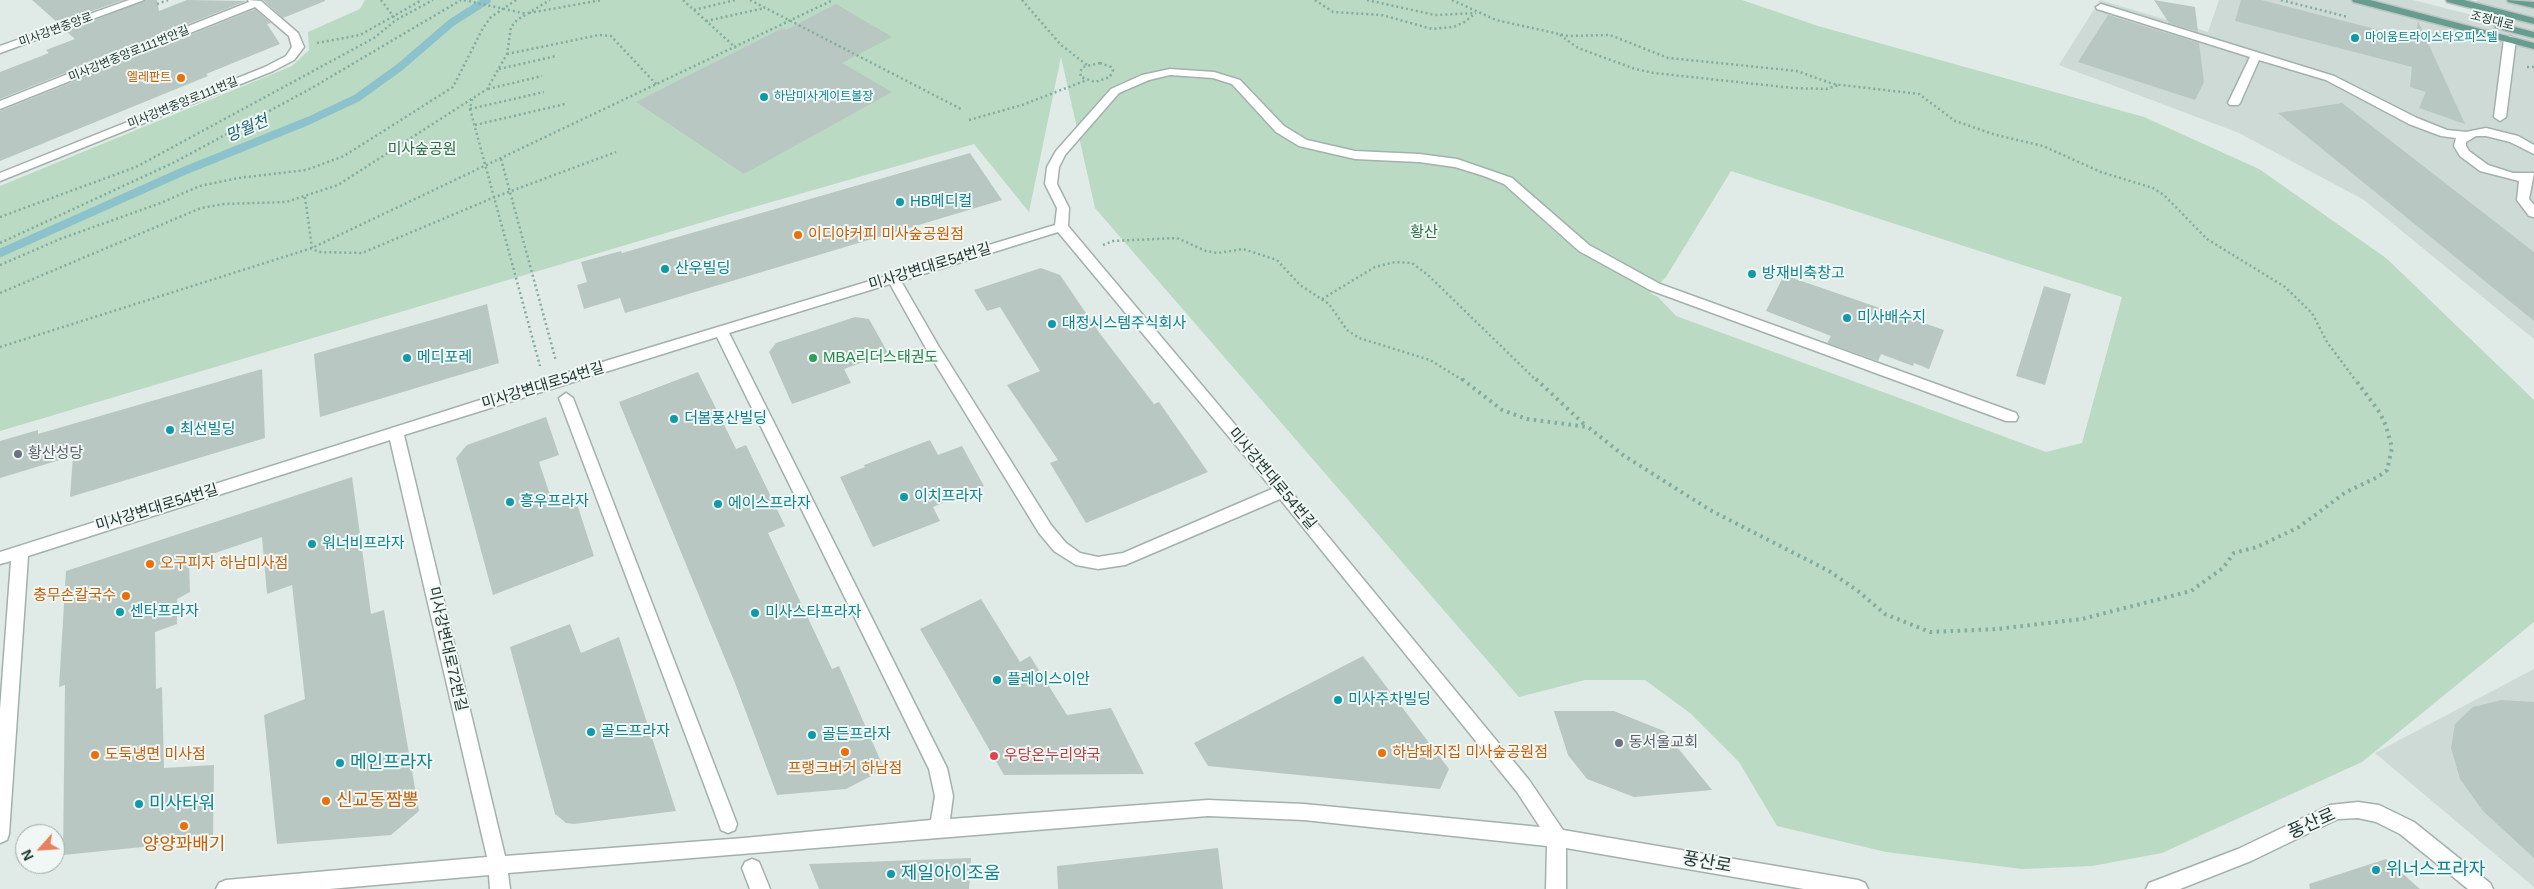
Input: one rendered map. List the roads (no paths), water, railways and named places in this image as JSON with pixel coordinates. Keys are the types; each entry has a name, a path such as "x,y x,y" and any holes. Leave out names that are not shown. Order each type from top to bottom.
{"main road":[{"name":"조정대로","path":"2357,0 2534,46"},
{"path":"2399,0 2534,35"},
{"path":"2451,0 2534,21"},
{"name":"조정대로","path":"2512,0 2534,5"}],"street":[{"name":"미사강변중앙로","path":"0,50 139,0"},
{"name":"미사강변중앙로111번길","path":"0,177 269,69 290,58 298,47 294,35 255,2"},
{"name":"미사강변중앙로111번안길","path":"0,105 255,2"},
{"path":"2101,7 2330,78 2413,121 2445,132 2465,135 2480,132 2500,134 2534,150"},
{"path":"2500,117 2510,39"},
{"path":"2234,103 2256,55"},
{"path":"1061,227 1063,208 1051,184 1053,167 1083,126 1115,91 1146,77 1170,72 1214,75 1236,82 1280,129 1303,143 1355,155 1419,158 1457,163 1488,172 1508,181 1584,248 1655,287 2011,417"},
{"path":"2465,135 2460,140 2460,146 2472,161 2497,173 2530,177 2523,200 2534,214"},
{"name":"미사강변대로54번길","path":"0,558 1061,227 1282,491 1523,786 1557,838"},
{"path":"893,278 933,349 1045,529 1060,547 1076,559 1098,563 1125,559 1282,491"},
{"path":"721,332 938,768 944,796 939,828"},
{"path":"566,398 728,824"},
{"name":"미사강변대로72번길","path":"396,433 498,865 500,889"},
{"path":"0,834 20,552"},
{"name":"풍산로","path":"226,889 498,865 744,847 939,828 1208,808 1304,812 1557,838 1858,889"},
{"name":"풍산로","path":"2156,889 2238,858 2337,810 2358,810 2379,814 2407,828 2483,889"},
{"path":"1556,889 1557,838"},
{"path":"752,868 760,889"}],"waterway":[{"name":"망월천","path":"0,253 184,171 308,121 357,98 400,67 451,23 487,0"}],"place":[{"name":"마이움트라이스타오피스텔","path":"2355,38"},
{"name":"엘레판트","path":"181,78"},
{"name":"하남미사게이트볼장","path":"764,97"},
{"name":"HB메디컬","path":"900,202"},
{"name":"이디야커피 미사숲공원점","path":"798,235"},
{"name":"산우빌딩","path":"665,269"},
{"name":"방재비축창고","path":"1752,274"},
{"name":"미사배수지","path":"1847,318"},
{"name":"대정시스템주식회사","path":"1052,324"},
{"name":"메디포레","path":"407,358"},
{"name":"MBA리더스태권도","path":"813,358"},
{"name":"더봄풍산빌딩","path":"674,419"},
{"name":"최선빌딩","path":"170,430"},
{"name":"황산성당","path":"18,454"},
{"name":"이치프라자","path":"904,497"},
{"name":"흥우프라자","path":"510,502"},
{"name":"에이스프라자","path":"718,504"},
{"name":"워너비프라자","path":"312,544"},
{"name":"오구피자 하남미사점","path":"150,564"},
{"name":"충무손칼국수","path":"126,596"},
{"name":"센타프라자","path":"120,612"},
{"name":"미사스타프라자","path":"755,613"},
{"name":"플레이스이안","path":"997,680"},
{"name":"미사주차빌딩","path":"1338,700"},
{"name":"골드프라자","path":"591,732"},
{"name":"골든프라자","path":"812,735"},
{"name":"동서울교회","path":"1619,743"},
{"name":"프랭크버거 하남점","path":"845,752"},
{"name":"하남돼지집 미사숲공원점","path":"1382,753"},
{"name":"도둑냉면 미사점","path":"95,755"},
{"name":"우당온누리약국","path":"994,756"},
{"name":"메인프라자","path":"340,763"},
{"name":"신교동짬뽕","path":"326,801"},
{"name":"미사타워","path":"139,804"},
{"name":"양양꽈배기","path":"184,826"},
{"name":"위너스프라자","path":"2376,870"},
{"name":"제일아이조움","path":"891,874"}],"park label":[{"name":"미사숲공원","path":"422,150"},
{"name":"황산","path":"1424,233"}]}
